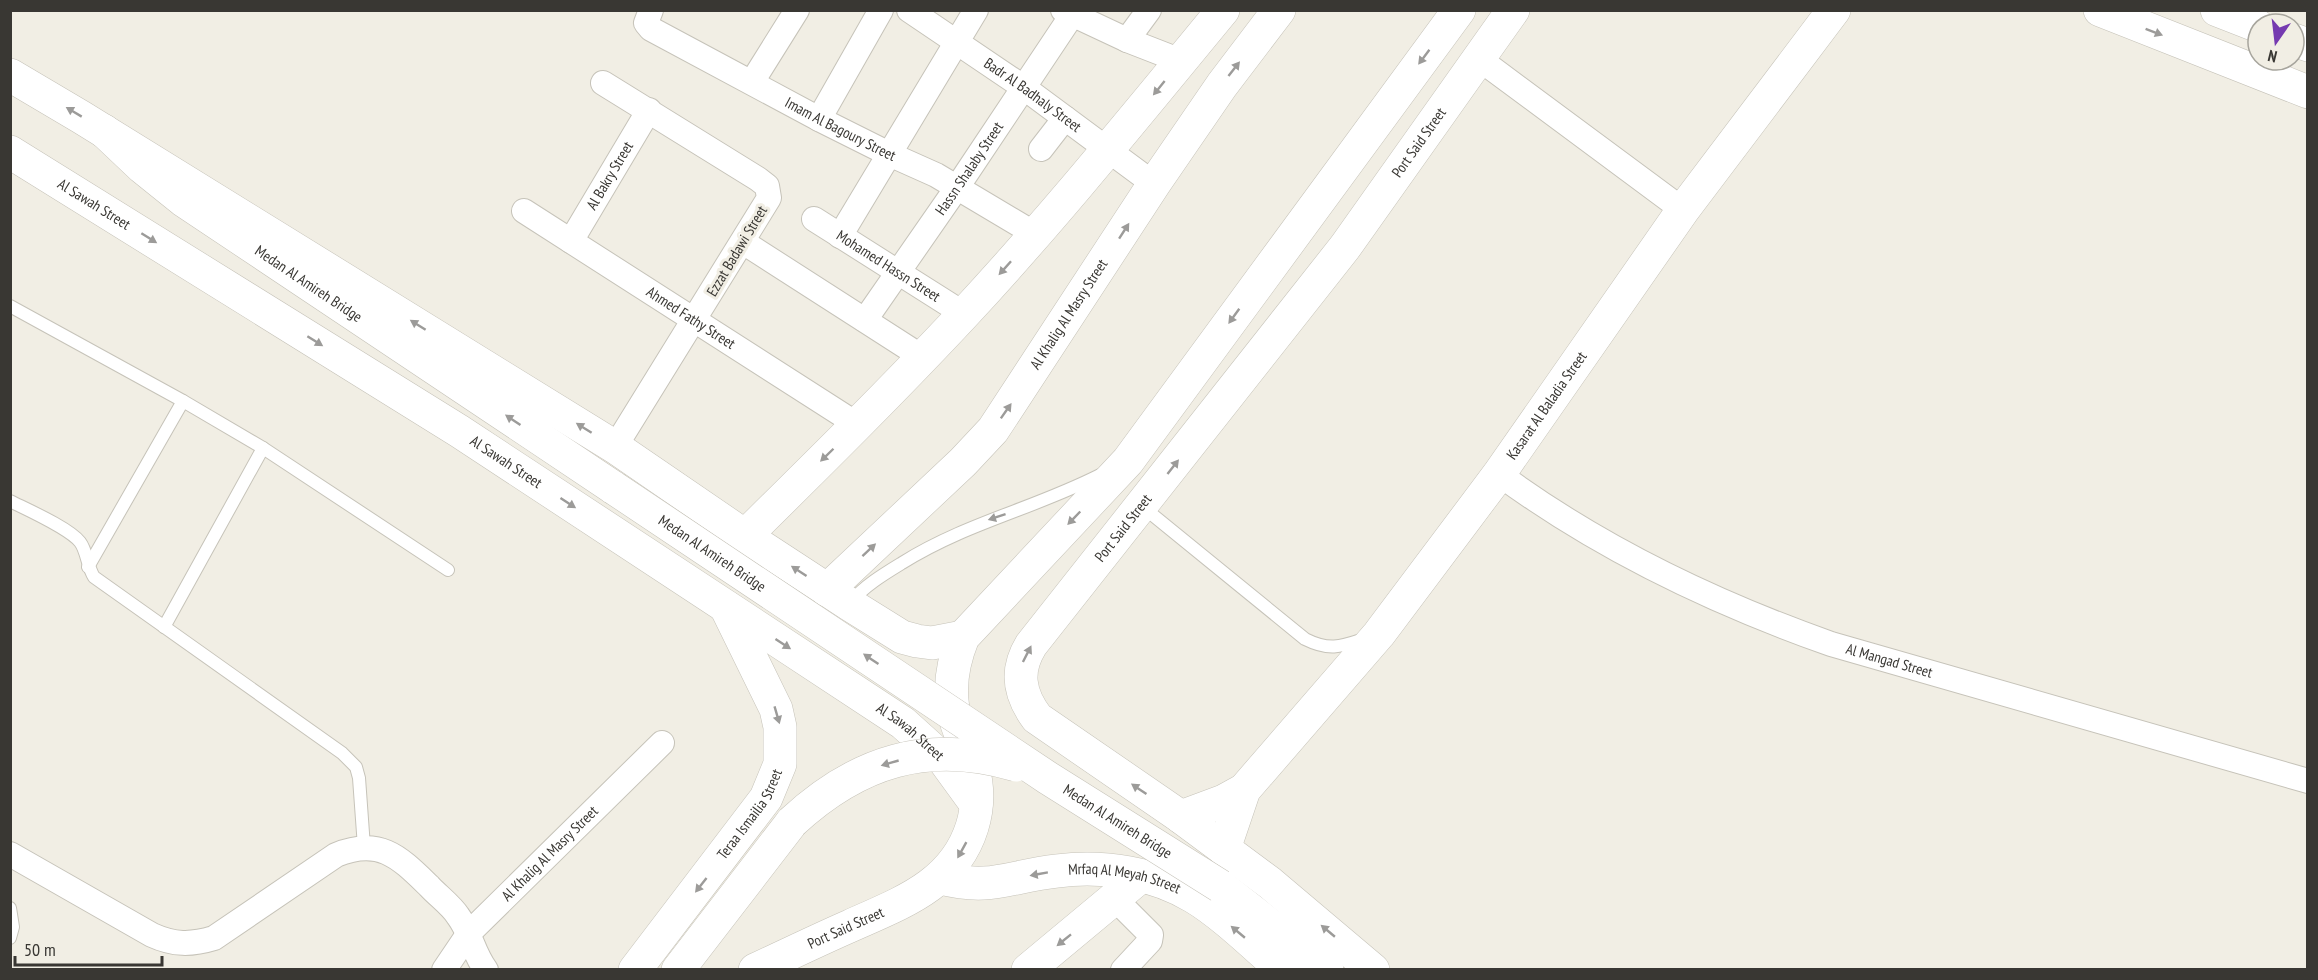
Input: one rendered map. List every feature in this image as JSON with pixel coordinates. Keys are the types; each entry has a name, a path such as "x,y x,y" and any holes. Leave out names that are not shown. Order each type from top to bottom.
{"main road":[{"path":"745,536 858,425 964,314 1109,150 1223,10"},
{"name":"Al Khalig Al Masry Street","path":"838,597 993,430 1154,184 1222,85 1279,10"},
{"name":"Port Said Street","path":"755,969 890,908 940,878 962,852 972,829 976,804 974,771 955,719 951,699 951,678 955,657 963,637 1128,461 1459,10"},
{"name":"Port Said Street","path":"1373,969 1270,883 1181,817 1036,718 1028,707 1020,682 1022,663 1031,645 1345,247 1513,10"},
{"name":"Kasarat Al Baladia Street","path":"1181,817 1224,801 1244,790 1379,634 1498,474 1683,210 1834,10"},
{"path":"2100,10 2307,92"},
{"path":"2217,10 2246,21"},
{"path":"10,75 615,447 745,536 902,637 932,643 963,637"},
{"name":"Medan Al Amireh Bridge","path":"104,131 142,167 183,200 1048,778 1220,886 1327,969"},
{"name":"Al Sawah Street","path":"10,152 459,431 852,688 925,741 956,774 976,804"},
{"path":"1300,224 1319,243 1345,247"},
{"path":"1264,276 1283,278 1300,289 1306,297"},
{"name":"Teraa Ismailia Street","path":"635,969 755,814 774,782 780,764 780,727 776,709 725,606"},
{"path":"852,688 872,692 891,684 898,677 906,657 902,637"},
{"path":"678,969 792,822 835,787 868,770 913,757 940,754 977,756 1023,766 1048,778"},
{"name":"Kasarat Al Baladia Street","path":"1224,849 1244,790"},
{"name":"Mrfaq Al Meyah Street","path":"940,878 967,884 995,884 1058,871 1083,869 1122,872 1160,881 1195,897 1277,968"},
{"path":"1028,969 1141,876"}],"street":[{"path":"752,82 797,10"},
{"path":"819,119 881,10"},
{"name":"Badr Al Badhaly Street","path":"909,10 1023,87 1154,184"},
{"path":"840,236 976,10"},
{"path":"1127,40 1149,10"},
{"path":"1068,13 1181,61"},
{"name":"Hassn Shalaby Street","path":"865,320 958,186 1068,13"},
{"name":"Imam Al Bagoury Street","path":"649,17 651,29 819,119 958,186 1035,234"},
{"path":"1478,58 1683,210"},
{"name":"Ezzat Badawi Street","path":"603,83 758,179 767,186 770,198 615,447"},
{"name":"Al Bakry Street","path":"571,241 649,110"},
{"path":"1041,149 1065,118"},
{"name":"Ahmed Fathy Street","path":"524,211 858,425"},
{"name":"Mohamed Hassn Street","path":"814,219 964,314"},
{"path":"744,242 922,357"},
{"name":"Al Mangad Street","path":"1498,474 1592,537 1649,569 1769,622 1831,644 2307,781"},
{"name":"Al Khalig Al Masry Street","path":"444,969 469,933 662,743"},
{"path":"10,854 152,935 183,944 199,943 214,938 336,855 350,849 364,847 379,849 393,854 405,863 458,914 469,933 473,949 486,969"},
{"path":"1114,898 1151,934 1149,941 1122,969"}],"lane":[{"path":"10,306 183,401 263,448 448,570"},
{"path":"88,567 183,401"},
{"path":"164,627 263,448"},
{"name":"Port Said Street","path":"838,597 858,594 889,571 939,541 993,518 1061,494 1128,461"},
{"path":"10,501 76,538 81,543 88,567 94,577 342,753 356,767 359,778 364,847"},
{"path":"1142,506 1305,639 1320,646 1335,648 1379,634"},
{"path":"10,908 14,927 10,938"}]}
